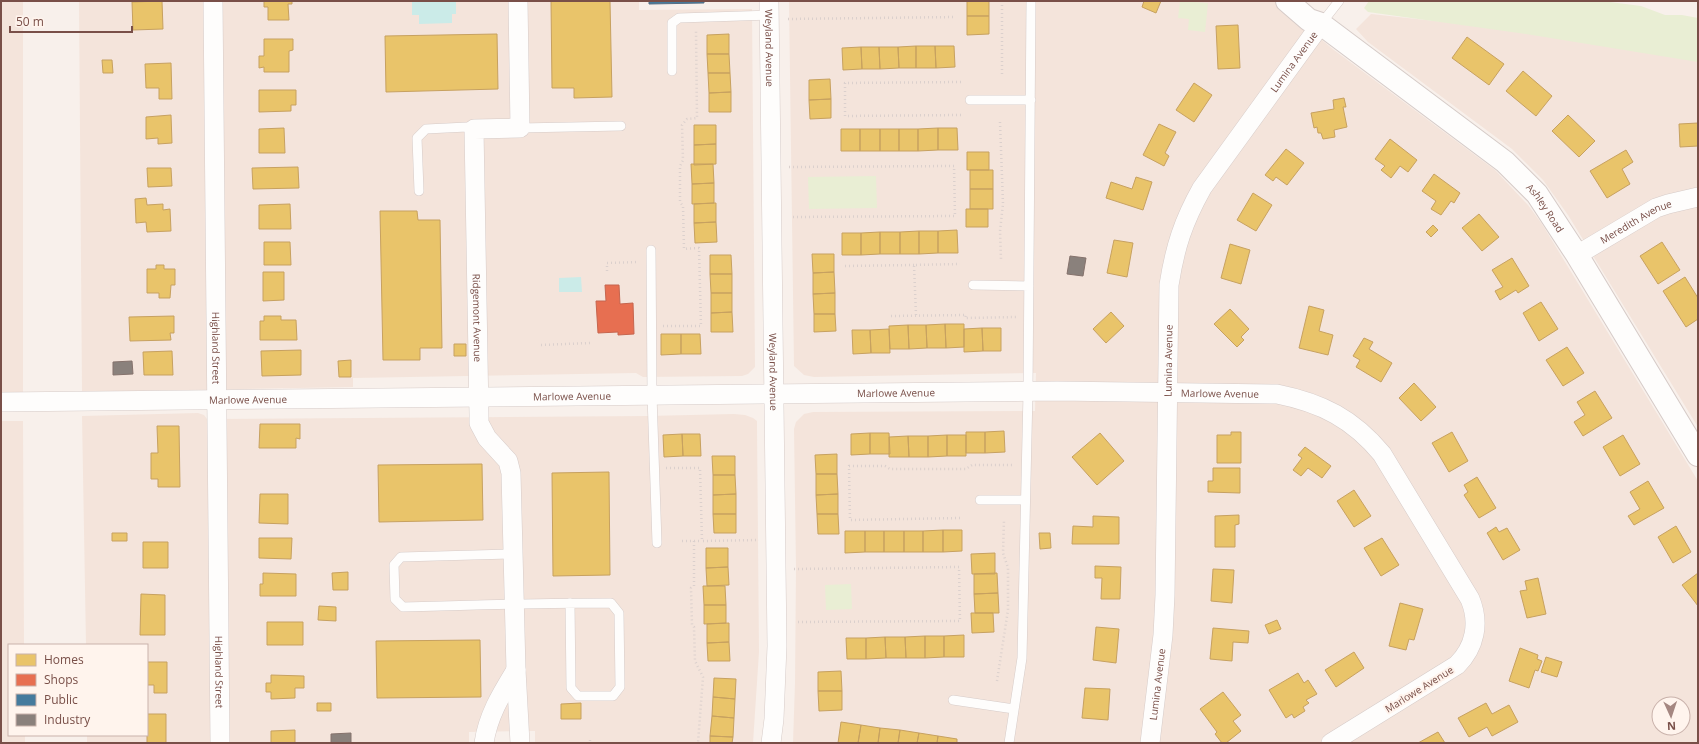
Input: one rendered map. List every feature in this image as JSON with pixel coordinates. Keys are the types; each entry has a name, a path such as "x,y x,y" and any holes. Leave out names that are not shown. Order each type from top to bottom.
{"street":[{"name":"Highland Street","path":"213,1 220,743"},
{"path":"474,129 520,128 518,1"},
{"name":"Ashley Road","path":"1287,1 1309,20 1321,24 1505,162 1537,194 1577,255 1698,455"},
{"name":"Ashley Road","path":"1308,1 1318,14 1321,24"},
{"name":"Weyland Avenue","path":"769,8 776,646 774,719 771,743"},
{"name":"Lumina Avenue","path":"1150,743 1165,595 1169,285 1178,240 1190,209 1202,188 1321,24"},
{"name":"Ridgemont Avenue","path":"474,129 478,397 480,423 487,438 508,461 511,474 516,669 520,743"},
{"name":"Meredith Avenue","path":"1577,255 1656,208 1698,197"},
{"name":"Marlowe Avenue","path":"1,402 1028,392 1277,394 1303,400 1329,410 1352,424 1373,443 1382,454 1470,599 1476,625 1472,643 1460,662 1331,743"},
{"path":"484,743 489,720 498,699 516,669"}],"lane":[{"path":"1009,743 1022,658 1028,392 1031,1"},
{"path":"1321,24 1339,1"},
{"path":"672,71 672,23 679,18 769,8"},
{"path":"970,100 1031,100"},
{"path":"520,128 621,126"},
{"path":"419,191 417,138 426,128 467,127 474,129"},
{"path":"651,250 652,395 657,543"},
{"path":"973,285 1028,286"},
{"path":"980,500 1026,500"},
{"path":"513,554 400,557 394,564 395,599 403,606 570,603 611,603 619,613 620,687 613,696 578,696 571,688 570,603"},
{"path":"953,700 1014,709"}],"path":[{"path":"1002,1 1002,74"},
{"path":"788,20 956,17"},
{"path":"664,321 663,327 701,326 699,248 684,249 683,206 680,202 680,166 683,160 682,125 687,120 697,118 696,29"},
{"path":"961,82 845,83 845,116 961,115"},
{"path":"1000,122 1003,204 1000,232 1001,259"},
{"path":"789,167 954,166 955,216 790,218"},
{"path":"608,271 607,263 646,262"},
{"path":"845,266 960,264"},
{"path":"914,265 916,315"},
{"path":"891,316 966,315 966,318 1020,317"},
{"path":"541,345 590,343"},
{"path":"960,518 850,520 849,466 885,466 890,469 966,469 972,465 1020,464"},
{"path":"665,468 700,468 702,540"},
{"path":"997,681 1008,610 1008,568 1004,553 1004,520"},
{"path":"682,541 759,540"},
{"path":"694,541 694,586 691,588 692,625 694,627 695,661 703,677 698,743"},
{"path":"794,569 959,567 960,621 795,622"}],"shaded area":[{"path":"1,1 23,1 23,393 1,394"},
{"path":"79,1 639,1 639,10 752,9 755,367 748,374 742,376 643,377 636,373 353,378 353,387 82,392"},
{"path":"789,1 1274,1 1334,50 1495,170 1528,205 1542,224 1698,481 1698,743 793,743 796,568 794,429 796,422 804,414 813,412 1035,411 1036,373 814,377 804,375 794,366"},
{"path":"1371,14 1481,26 1698,58 1698,427 1568,215 1543,180 1512,149 1368,42 1356,29"},
{"path":"198,413 204,415 207,419 734,414 745,415 753,418 757,421 759,652 753,743 535,743 535,731 533,731 469,732 469,743 87,743 87,736 148,736 148,644 86,644 82,416"},
{"path":"1,421 23,421 24,644 8,644 8,736 25,736 25,743 1,743"}],"green space":[{"path":"1180,1 1208,3 1205,32 1188,30 1189,19 1178,18"},
{"path":"1369,1 1602,1 1641,6 1665,15 1682,15 1698,18 1698,62 1526,34 1368,12 1364,8"},
{"path":"876,176 877,208 809,209 808,177"},
{"path":"851,584 852,609 826,610 825,585"}],"water":[{"path":"412,1 456,1 456,14 452,14 452,23 419,24 419,15 412,15"},
{"path":"581,277 582,292 559,292 559,278"}],"building: Homes":[{"path":"162,1 163,29 133,30 132,2"},
{"path":"264,1 292,1 292,4 288,4 289,20 268,20 268,7 264,7"},
{"path":"551,1 610,1 612,97 574,98 574,88 552,88"},
{"path":"967,1 989,1 989,16 967,16"},
{"path":"1144,1 1161,1 1156,13 1142,7"},
{"path":"967,16 989,16 989,34 967,35"},
{"path":"1238,25 1240,68 1218,69 1216,26"},
{"path":"497,34 498,89 386,92 385,36"},
{"path":"729,34 729,54 707,54 707,35"},
{"path":"1467,37 1504,64 1489,85 1452,58"},
{"path":"264,39 293,39 293,50 289,51 289,72 264,72 264,67 259,68 259,56 264,56"},
{"path":"916,46 916,68 899,68 898,47"},
{"path":"916,46 935,46 936,68 916,68"},
{"path":"935,46 954,46 955,67 936,68"},
{"path":"861,47 879,47 880,69 862,69"},
{"path":"861,47 862,69 843,70 842,48"},
{"path":"879,47 898,47 899,68 880,69"},
{"path":"707,54 729,54 730,73 708,73"},
{"path":"102,60 112,60 113,73 103,73"},
{"path":"171,63 172,99 159,99 159,88 146,88 145,64"},
{"path":"1523,71 1552,96 1536,116 1506,91"},
{"path":"708,73 730,73 731,92 709,93"},
{"path":"830,79 831,99 809,100 809,80"},
{"path":"1194,83 1212,95 1194,122 1176,110"},
{"path":"259,90 296,90 296,105 291,105 291,111 259,112"},
{"path":"731,92 731,112 709,112 709,93"},
{"path":"1344,98 1346,107 1343,107 1347,127 1334,130 1335,137 1323,139 1321,133 1318,133 1317,127 1314,128 1311,113 1334,109 1333,100"},
{"path":"831,99 831,118 810,119 809,100"},
{"path":"171,115 172,143 158,144 158,138 146,139 146,117"},
{"path":"1568,115 1595,141 1579,157 1552,131"},
{"path":"1698,123 1698,146 1680,147 1679,124"},
{"path":"1159,124 1176,132 1165,153 1169,156 1164,166 1143,155"},
{"path":"694,125 716,125 716,144 694,145"},
{"path":"284,128 285,153 259,153 259,129"},
{"path":"938,128 957,128 958,150 938,150"},
{"path":"938,128 938,150 918,151 918,129"},
{"path":"841,129 860,129 860,151 841,151"},
{"path":"860,129 880,129 880,151 860,151"},
{"path":"880,129 899,129 899,151 880,151"},
{"path":"899,129 918,129 918,151 899,151"},
{"path":"1390,139 1417,160 1408,172 1400,166 1391,178 1381,170 1385,166 1375,159"},
{"path":"716,144 716,164 694,165 694,145"},
{"path":"1286,149 1304,163 1287,185 1276,177 1273,181 1265,175"},
{"path":"1626,150 1633,162 1622,169 1630,184 1607,198 1590,171"},
{"path":"967,152 989,152 989,170 967,170"},
{"path":"691,164 713,164 714,183 692,184"},
{"path":"298,167 299,188 253,189 252,168"},
{"path":"147,168 171,168 172,186 148,187"},
{"path":"970,170 993,170 993,189 970,189"},
{"path":"1434,174 1460,193 1454,203 1451,201 1441,215 1431,209 1436,201 1422,191"},
{"path":"1136,177 1152,182 1143,210 1106,198 1111,182 1132,189"},
{"path":"714,183 714,203 692,204 692,184"},
{"path":"970,189 993,189 993,209 970,209"},
{"path":"1253,193 1272,205 1256,231 1237,220"},
{"path":"146,198 147,205 163,204 163,210 170,209 171,231 147,232 146,222 136,223 135,199"},
{"path":"716,203 716,222 694,223 694,204"},
{"path":"290,204 291,229 259,229 259,205"},
{"path":"966,209 988,209 988,227 966,227"},
{"path":"380,211 417,211 418,220 440,220 442,348 420,348 420,360 383,360"},
{"path":"1479,214 1499,237 1482,251 1462,228"},
{"path":"716,222 717,242 695,243 694,223"},
{"path":"1433,225 1438,230 1431,237 1426,232"},
{"path":"957,230 958,253 938,253 938,231"},
{"path":"919,231 919,254 900,254 900,232"},
{"path":"919,231 938,231 938,253 919,254"},
{"path":"880,232 880,254 861,255 861,233"},
{"path":"880,232 900,232 900,254 880,254"},
{"path":"842,233 861,233 861,255 842,255"},
{"path":"1114,240 1133,243 1127,277 1107,273"},
{"path":"264,242 290,242 291,265 264,265"},
{"path":"1662,242 1680,270 1658,284 1640,256"},
{"path":"1230,244 1250,250 1241,284 1221,278"},
{"path":"812,254 834,254 834,272 813,273"},
{"path":"710,255 731,255 732,274 710,274"},
{"path":"1512,258 1529,286 1518,293 1516,290 1500,300 1495,291 1503,287 1492,270"},
{"path":"156,265 164,265 164,269 175,269 175,285 171,285 170,298 159,298 159,293 147,293 147,269 156,269"},
{"path":"263,272 284,272 284,300 263,301"},
{"path":"834,272 835,293 813,294 813,273"},
{"path":"710,274 732,274 732,293 711,293"},
{"path":"1685,277 1698,298 1698,319 1686,327 1663,291"},
{"path":"711,293 732,293 732,312 711,313"},
{"path":"835,293 835,314 814,314 813,294"},
{"path":"1541,302 1558,329 1539,341 1523,313"},
{"path":"1309,306 1324,310 1319,331 1333,335 1328,355 1299,348"},
{"path":"1230,309 1249,329 1241,337 1244,340 1237,347 1214,324"},
{"path":"732,312 733,332 711,332 711,313"},
{"path":"1111,312 1124,326 1106,343 1093,329"},
{"path":"814,314 835,314 836,331 814,332"},
{"path":"174,316 174,333 170,333 171,340 130,341 129,317"},
{"path":"264,316 281,316 281,320 296,320 297,340 260,340 260,321 264,321"},
{"path":"945,324 946,348 927,348 926,325"},
{"path":"945,324 964,324 964,347 946,348"},
{"path":"908,325 909,349 890,349 889,326"},
{"path":"908,325 926,325 927,348 909,349"},
{"path":"982,328 1001,328 1001,351 983,351"},
{"path":"982,328 983,351 964,352 964,329"},
{"path":"889,329 890,353 871,353 870,330"},
{"path":"852,330 870,330 871,353 853,354"},
{"path":"661,334 681,334 681,354 661,355"},
{"path":"681,334 700,334 701,354 681,354"},
{"path":"1364,338 1373,342 1369,349 1392,363 1381,382 1356,367 1360,360 1353,356"},
{"path":"454,344 466,344 466,356 454,356"},
{"path":"1567,347 1584,373 1563,386 1546,360"},
{"path":"301,350 301,375 262,376 261,351"},
{"path":"172,351 173,375 144,375 143,352"},
{"path":"351,360 351,377 339,377 338,361"},
{"path":"1414,383 1436,407 1421,421 1399,398"},
{"path":"1595,391 1612,418 1583,436 1574,422 1585,415 1577,402"},
{"path":"260,424 300,424 300,439 296,438 296,448 259,448"},
{"path":"157,426 179,426 180,487 158,487 158,479 151,479 151,453 158,453"},
{"path":"1004,431 1005,452 985,453 985,432"},
{"path":"966,432 985,432 985,453 966,453"},
{"path":"1231,432 1241,432 1241,463 1217,463 1217,435 1231,435"},
{"path":"1452,432 1468,461 1449,472 1432,443"},
{"path":"870,433 870,454 851,455 851,434"},
{"path":"870,433 889,433 890,454 870,454"},
{"path":"1100,433 1124,461 1097,485 1072,457"},
{"path":"682,434 700,434 701,456 683,456"},
{"path":"682,434 683,456 664,457 663,435"},
{"path":"947,435 947,456 928,457 928,436"},
{"path":"947,435 966,435 966,456 947,456"},
{"path":"1623,435 1640,464 1620,476 1603,447"},
{"path":"908,436 909,457 889,457 889,437"},
{"path":"908,436 928,436 928,457 909,457"},
{"path":"1305,447 1331,466 1322,478 1308,468 1301,476 1293,470 1302,458 1298,455"},
{"path":"837,454 837,474 816,474 815,455"},
{"path":"712,456 735,456 735,475 713,475"},
{"path":"482,464 483,520 379,522 378,465"},
{"path":"1213,468 1240,468 1240,493 1208,492 1208,481 1213,481"},
{"path":"609,472 610,575 553,576 552,473"},
{"path":"816,474 837,474 838,494 816,495"},
{"path":"713,475 735,475 736,494 713,495"},
{"path":"1477,477 1496,508 1479,518 1464,495 1468,492 1464,485"},
{"path":"1648,481 1664,508 1634,525 1628,516 1640,509 1630,492"},
{"path":"1354,490 1371,516 1354,527 1337,501"},
{"path":"260,494 288,494 288,524 259,523"},
{"path":"736,494 736,514 713,514 713,495"},
{"path":"838,494 838,514 817,514 816,495"},
{"path":"713,514 736,514 736,533 714,533"},
{"path":"817,514 838,514 839,534 818,534"},
{"path":"1239,515 1239,524 1235,525 1235,547 1215,547 1215,516"},
{"path":"1093,516 1119,517 1119,544 1072,544 1073,526 1093,527"},
{"path":"1676,526 1691,552 1673,563 1658,537"},
{"path":"1496,527 1499,532 1507,528 1520,550 1503,560 1487,533"},
{"path":"943,530 962,530 962,551 943,552"},
{"path":"943,530 943,552 923,552 923,531"},
{"path":"845,531 865,531 865,552 845,553"},
{"path":"865,531 884,531 884,552 865,552"},
{"path":"884,531 904,531 904,552 884,552"},
{"path":"904,531 923,531 923,552 904,552"},
{"path":"112,533 127,533 127,541 112,541"},
{"path":"1039,533 1050,533 1051,548 1040,549"},
{"path":"259,538 292,538 291,559 259,558"},
{"path":"1382,538 1399,565 1381,576 1364,548"},
{"path":"143,542 168,542 168,568 143,568"},
{"path":"706,548 728,548 728,567 706,568"},
{"path":"995,553 995,574 972,574 971,554"},
{"path":"1095,566 1121,567 1120,599 1101,599 1102,578 1095,578"},
{"path":"728,567 729,585 707,586 706,568"},
{"path":"1213,569 1234,570 1232,603 1211,601"},
{"path":"348,572 348,590 333,590 332,573"},
{"path":"263,573 296,574 296,596 260,596 260,584 263,584"},
{"path":"997,573 998,593 974,594 974,574"},
{"path":"1698,573 1698,606 1682,585"},
{"path":"1538,578 1546,614 1527,618 1520,591 1527,590 1525,581"},
{"path":"703,586 725,586 726,605 704,605"},
{"path":"998,593 999,613 975,613 974,594"},
{"path":"141,594 165,595 165,635 140,635"},
{"path":"1400,603 1423,609 1414,640 1409,639 1406,650 1389,646"},
{"path":"704,605 726,605 726,623 704,624"},
{"path":"319,606 336,607 336,621 318,620"},
{"path":"971,613 993,613 994,632 972,633"},
{"path":"1277,620 1281,629 1269,634 1265,625"},
{"path":"267,622 303,622 303,645 267,645"},
{"path":"729,623 729,642 707,643 707,624"},
{"path":"1096,627 1119,629 1116,663 1093,660"},
{"path":"1213,628 1249,631 1248,643 1233,642 1232,661 1210,659"},
{"path":"964,635 964,657 944,657 944,636"},
{"path":"925,636 944,636 944,657 925,658"},
{"path":"925,636 925,658 906,658 905,637"},
{"path":"885,637 886,658 866,659 866,638"},
{"path":"885,637 905,637 906,658 886,658"},
{"path":"846,638 866,638 866,659 847,659"},
{"path":"480,640 481,697 377,698 376,641"},
{"path":"729,642 730,661 708,661 707,643"},
{"path":"1520,648 1538,655 1537,659 1542,661 1538,671 1535,670 1529,688 1509,681"},
{"path":"1354,652 1364,668 1336,687 1325,670"},
{"path":"1546,657 1562,662 1557,677 1541,672"},
{"path":"148,662 167,662 167,693 154,693 154,685 148,685"},
{"path":"841,671 842,691 818,691 818,672"},
{"path":"1298,673 1304,683 1308,680 1317,694 1306,700 1309,703 1303,707 1305,711 1294,718 1292,714 1286,718 1269,690"},
{"path":"271,675 304,676 304,688 295,688 295,698 271,699 271,692 266,692 266,683 271,683"},
{"path":"714,678 736,679 735,699 713,697"},
{"path":"1085,688 1110,689 1108,720 1082,718"},
{"path":"818,691 842,691 842,710 819,711"},
{"path":"1223,692 1241,715 1233,721 1241,731 1226,743 1222,743 1215,734 1217,732 1200,709"},
{"path":"713,697 735,699 734,718 712,716"},
{"path":"317,703 331,703 331,711 317,711"},
{"path":"581,703 581,719 561,719 561,704"},
{"path":"1486,703 1492,714 1509,705 1518,722 1492,736 1487,727 1469,737 1458,718"},
{"path":"148,714 166,714 166,743 147,743"},
{"path":"712,716 734,718 733,737 710,736"},
{"path":"841,722 861,725 858,743 838,743"},
{"path":"861,725 880,728 878,743 858,743"},
{"path":"880,728 900,730 898,743 878,743"},
{"path":"295,730 295,743 271,743 271,731"},
{"path":"900,730 919,733 917,743 898,743"},
{"path":"1438,732 1445,743 1418,743"},
{"path":"919,733 938,736 937,743 917,743"},
{"path":"710,736 733,737 732,743 710,743"},
{"path":"938,736 957,739 957,743 937,743"}],"building: Shops":[{"path":"605,285 619,285 620,304 633,303 634,334 618,335 618,332 598,333 596,301 606,301"}],"building: Public":[{"path":"649,1 704,1 704,3 649,4"}],"building: Industry":[{"path":"1070,256 1086,258 1083,276 1067,274"},
{"path":"132,361 133,374 113,375 113,362"},
{"path":"351,733 351,743 331,743 331,734"}]}
